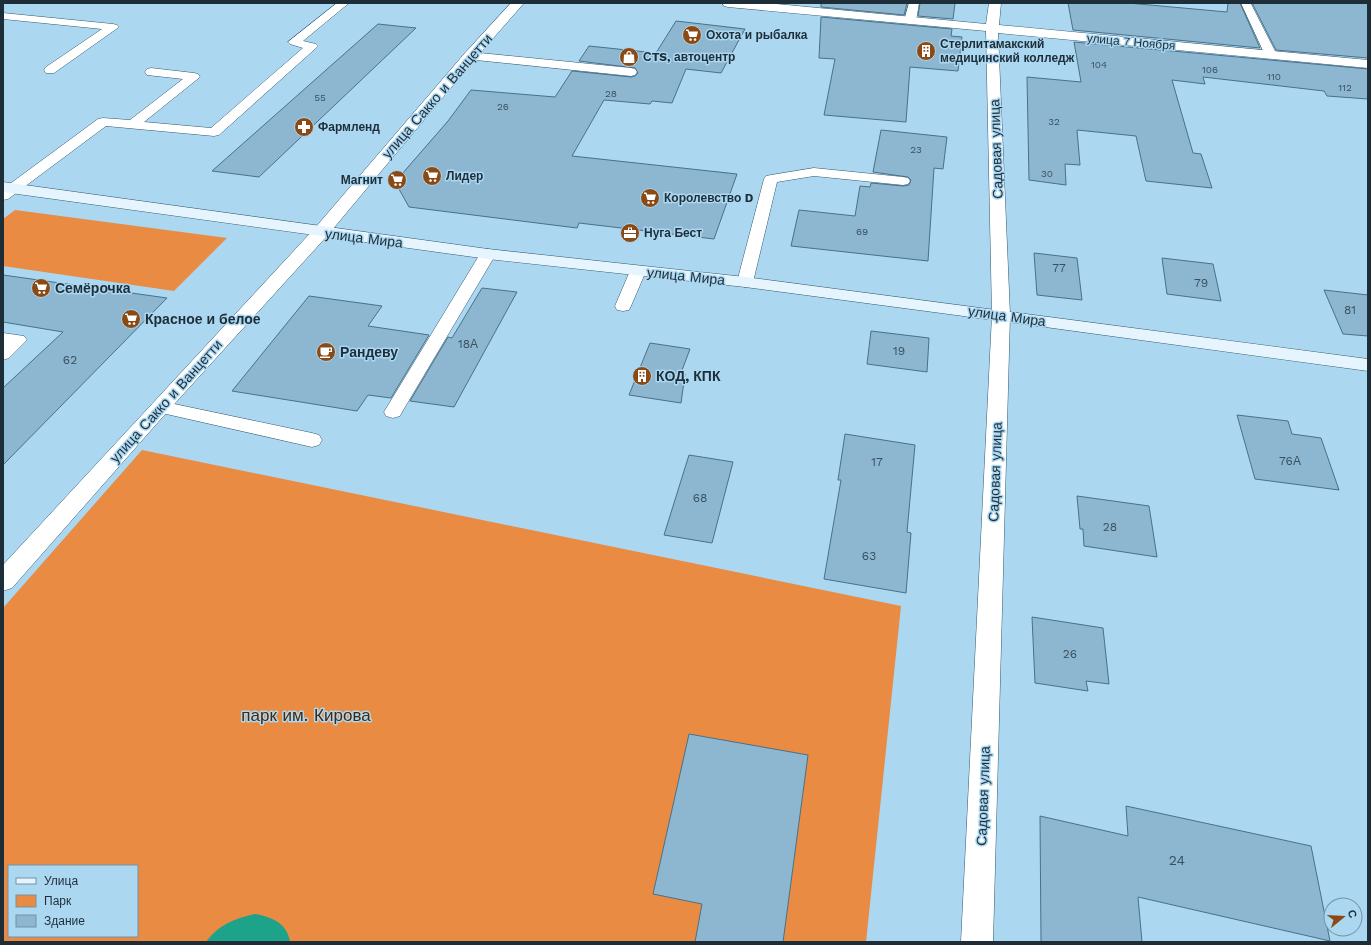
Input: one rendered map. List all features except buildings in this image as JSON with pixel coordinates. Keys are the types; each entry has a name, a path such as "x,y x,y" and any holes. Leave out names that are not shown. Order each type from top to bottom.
{"main road":[{"name":"улица Мира","path":"6,190 488,254 745,282 1368,365"}],"street":[{"name":"улица Сакко и Ванцетти","path":"3,581 321,232 470,56 518,3"},
{"name":"улица 7 Ноября","path":"735,3 992,29 1368,64"},
{"name":"Садовая улица","path":"977,942 1001,315 992,29 995,3"}],"lane":[{"path":"6,190 103,122 214,132 312,46 294,42 344,3"},
{"path":"910,21 914,3"},
{"path":"1246,4 1271,55"},
{"path":"3,13 14,6"},
{"path":"3,16 113,27 50,70"},
{"path":"470,56 631,72"},
{"path":"132,125 194,77 151,72"},
{"path":"745,282 771,180 814,172 903,181"},
{"path":"393,412 488,254"},
{"path":"623,306 638,271"},
{"path":"3,338 18,340 3,354"},
{"path":"160,407 312,440"}],"green space":[{"path":"15,210 227,238 174,291 3,266 3,219"},
{"name":"парк им. Кирова","path":"142,450 901,606 866,942 3,942 3,608"}],"shaded area":[{"path":"255,914 278,922 286,930 290,942 206,942 216,931 228,923"}],"place":[{"name":"Охота и рыбалка","path":"692,35"},
{"name":"Стерлитамакский медицинский колледж","path":"926,51"},
{"name":"СTS, автоцентр","path":"629,57"},
{"name":"Фармленд","path":"304,127"},
{"name":"Лидер","path":"432,176"},
{"name":"Магнит","path":"397,180"},
{"name":"Королевство D","path":"650,198"},
{"name":"Нуга Бест","path":"630,233"},
{"name":"Семёрочка","path":"41,288"},
{"name":"Красное и белое","path":"131,319"},
{"name":"Рандеву","path":"326,352"},
{"name":"КОД, КПК","path":"642,376"}]}
